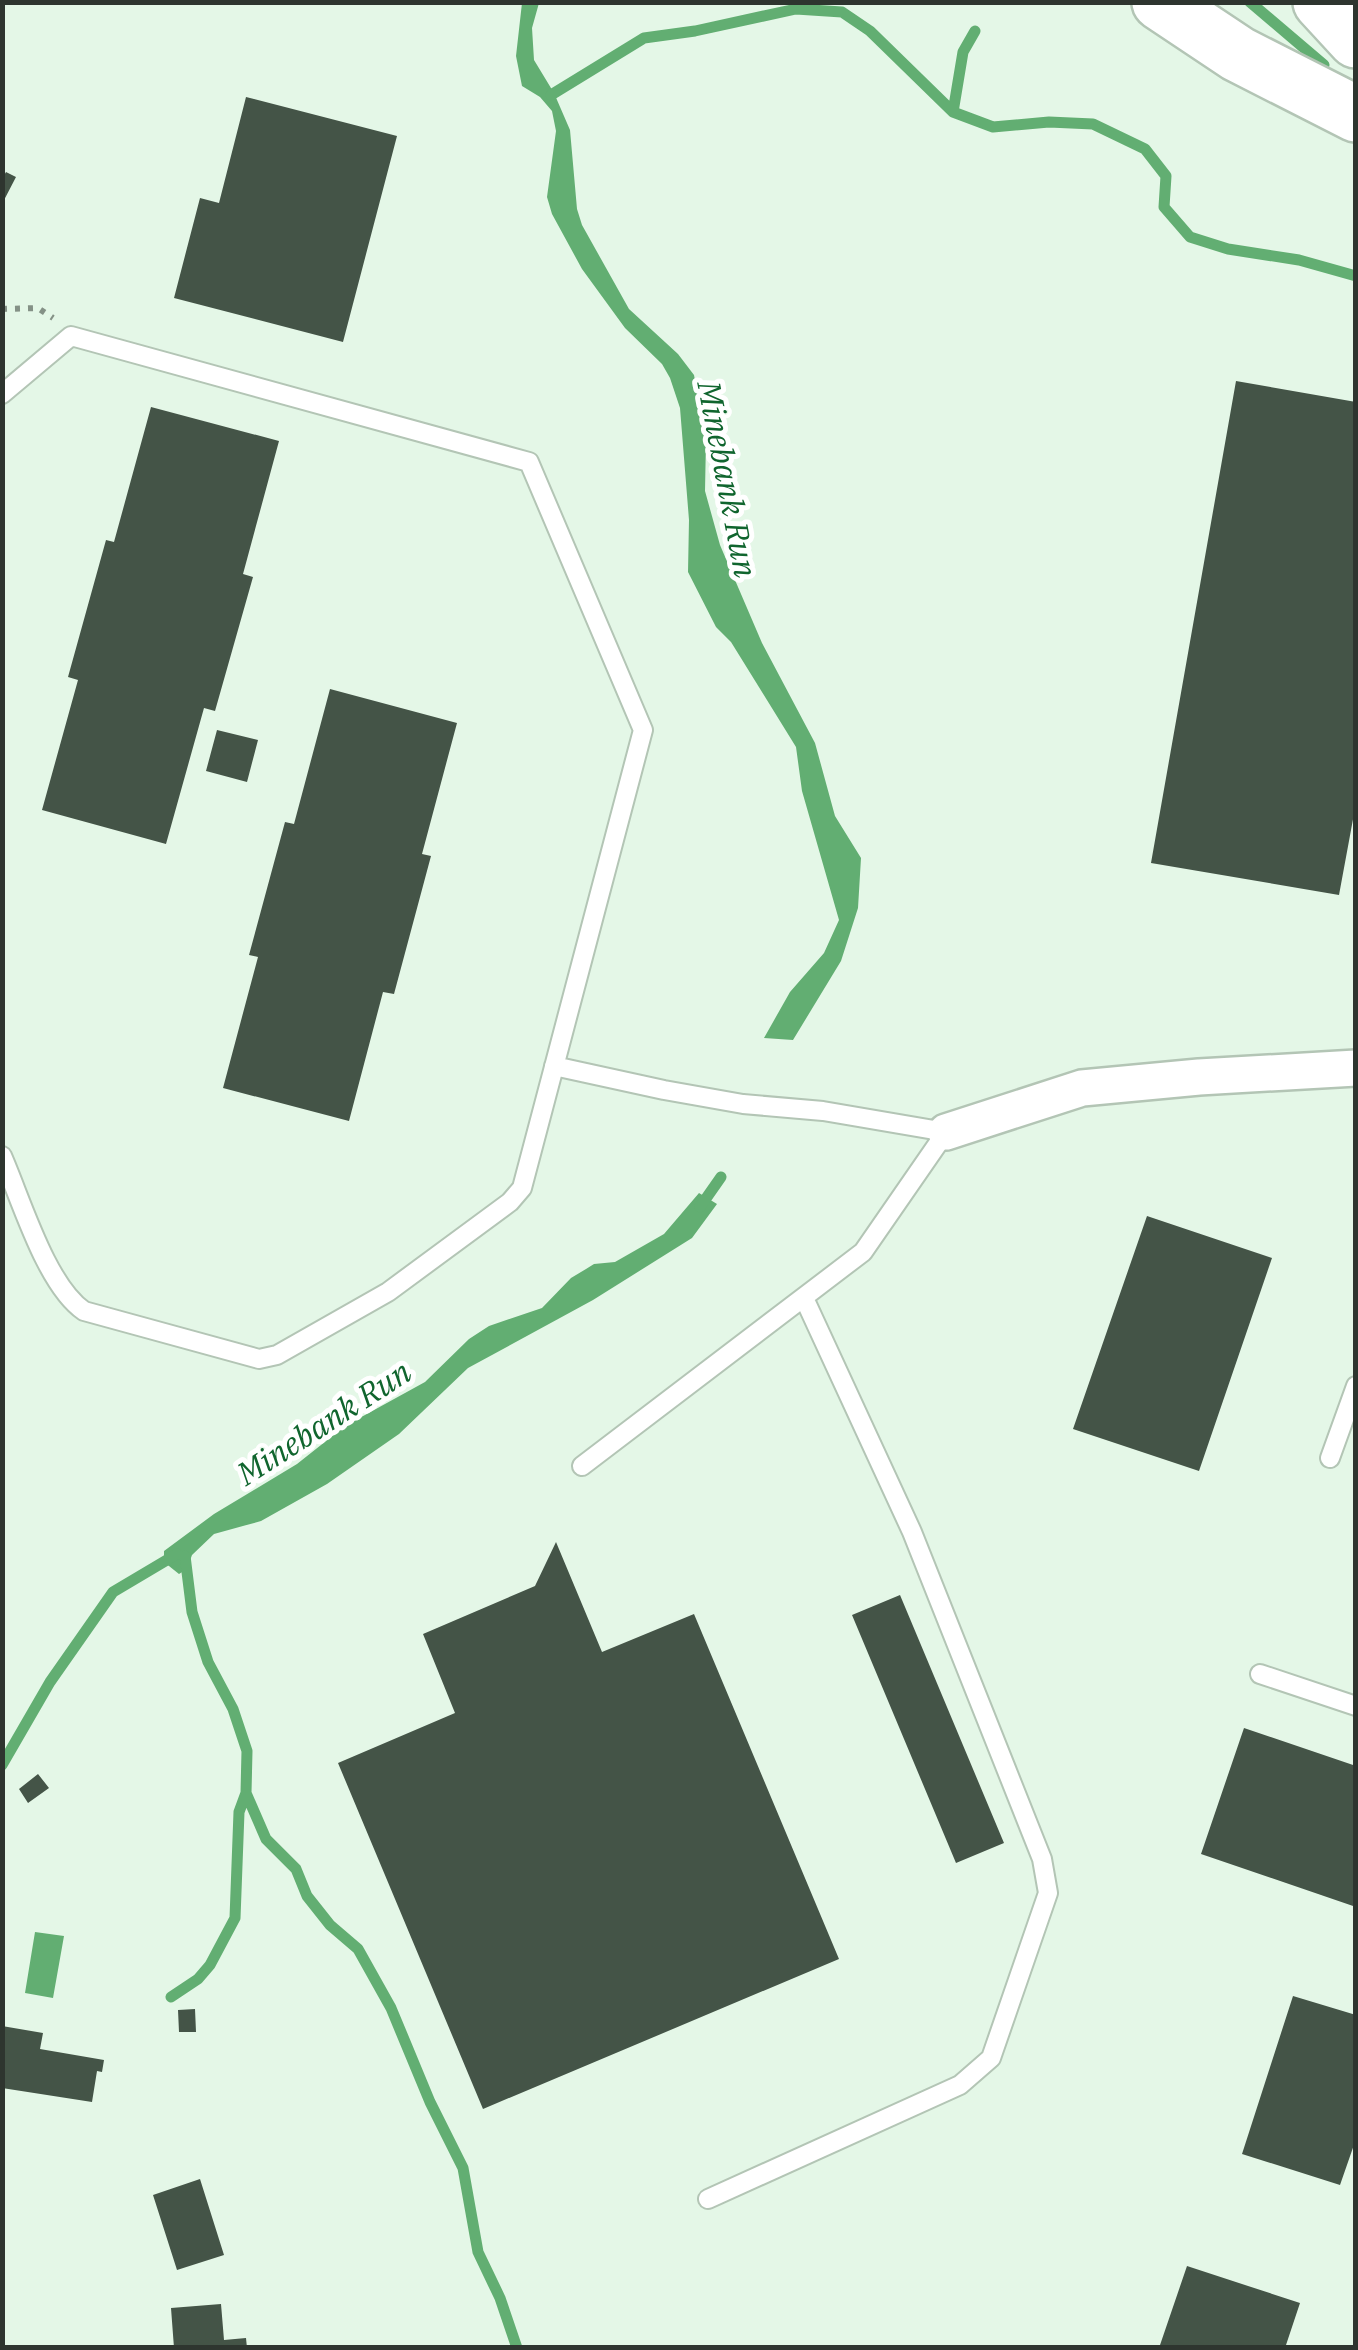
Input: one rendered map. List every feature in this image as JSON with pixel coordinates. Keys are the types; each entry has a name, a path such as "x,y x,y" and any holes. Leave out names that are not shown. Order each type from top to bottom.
{"highway":[{"path":"1160,2 1238,54 1356,114"},
{"path":"1321,2 1356,40"}],"street":[{"path":"946,1132 1082,1088 1198,1076 1356,1068"}],"lane":[{"path":"2,394 72,336 529,462 644,730 522,1188 510,1202 388,1292 276,1355 258,1359 84,1311 70,1301 54,1279 2,1156"},
{"path":"554,1066 743,1104 823,1111 946,1132 863,1252 582,1466"},
{"path":"708,2199 960,2085 975,2073 991,2058 1048,1893 1042,1859 912,1532 804,1298"},
{"path":"1330,1458 1356,1386"},
{"path":"1260,1674 1356,1706"}],"path":[{"path":"2,310 38,308 72,336"}],"shaded area":[{"name":"Minebank Run","path":"522,3 539,3 532,28 534,60 570,130 582,225 629,309 678,354 694,375 706,439 705,491 720,545 762,643 815,743 835,816 861,858 858,908 841,961 793,1040 764,1038 790,992 824,953 839,920 802,791 796,747 731,642 716,627 688,572 689,520 680,408 670,378 662,364 625,328 582,269 552,214 547,197 556,131 552,111 540,97 522,86 516,56"},
{"name":"Minebank Run","path":"699,1193 717,1204 692,1238 593,1300 468,1368 399,1434 327,1484 261,1521 214,1534 179,1574 164,1562 164,1551 214,1514 297,1464 345,1426 425,1382 469,1339 489,1326 542,1308 571,1278 594,1264 615,1262 664,1234"},
{"path":"35,1932 64,1936 53,1998 25,1993"}],"building":[{"path":"246,97 397,136 343,342 174,298 200,198 219,203"},
{"path":"6,172 16,177 2,204 2,179"},
{"path":"1236,381 1356,402 1356,803 1339,895 1151,863"},
{"path":"151,407 279,441 243,574 253,577 215,711 204,708 166,844 42,810 78,680 68,677 106,540 114,542"},
{"path":"330,689 457,723 422,854 431,856 394,994 383,992 349,1121 223,1088 258,957 249,955 285,822 294,824"},
{"path":"217,730 258,740 247,782 206,771"},
{"path":"1147,1216 1272,1258 1199,1471 1073,1429"},
{"path":"556,1542 602,1652 694,1614 839,1959 483,2109 338,1763 455,1713 423,1634 535,1586"},
{"path":"900,1595 1004,1843 956,1863 852,1615"},
{"path":"1244,1728 1356,1766 1356,1907 1201,1854"},
{"path":"38,1774 49,1788 28,1803 19,1789"},
{"path":"1293,1996 1356,2015 1356,2139 1340,2185 1242,2154"},
{"path":"195,2009 196,2032 179,2032 178,2010"},
{"path":"2,2026 43,2033 40,2049 104,2060 102,2072 97,2071 92,2102 2,2088"},
{"path":"200,2179 224,2255 177,2270 153,2195"},
{"path":"1187,2266 1300,2303 1285,2348 1159,2348"},
{"path":"221,2304 224,2340 246,2338 247,2348 174,2348 171,2308"}],"waterway":[{"path":"1250,2 1324,65"},
{"path":"551,95 644,38 796,9 842,12 870,31 953,112 993,127 1049,122 1093,124 1145,149 1166,176 1164,207 1190,237 1356,276"},
{"path":"953,112 963,52 975,31"},
{"name":"Minebank Run","path":"700,1207 721,1177"},
{"name":"Minebank Run","path":"2,1765 50,1682 113,1592 177,1554"},
{"path":"185,1556 192,1612 208,1662 233,1709 247,1751 246,1793 266,1839 296,1869 307,1896 330,1925 358,1949 391,2008 430,2102 463,2168 478,2252 500,2298 517,2348"},
{"path":"171,1997 198,1979 210,1965 235,1918 239,1812 246,1793"}]}
